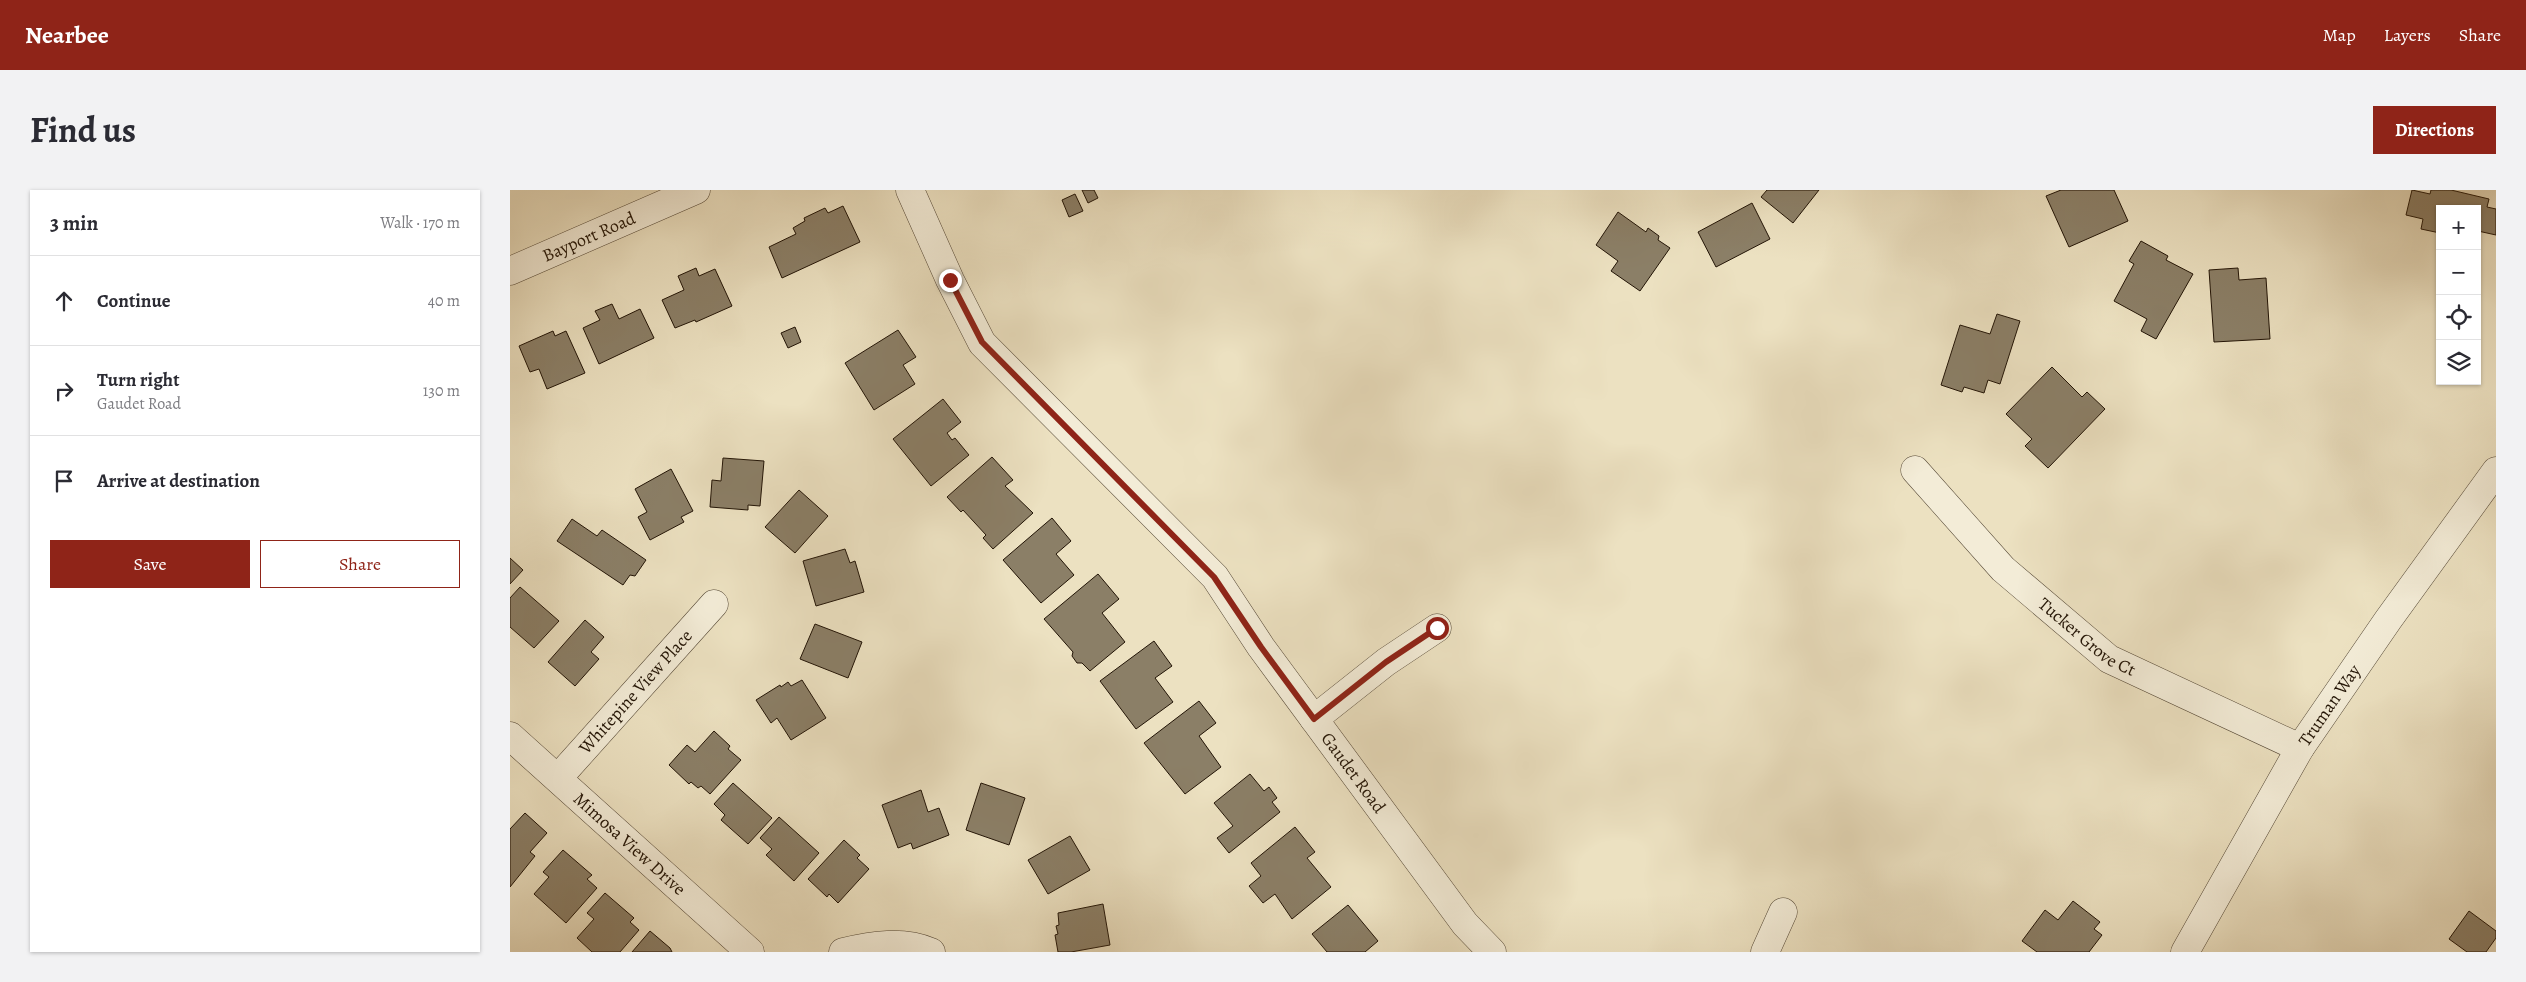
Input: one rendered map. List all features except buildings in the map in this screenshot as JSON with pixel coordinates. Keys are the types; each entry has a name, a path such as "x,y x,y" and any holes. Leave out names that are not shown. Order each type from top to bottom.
{"street":[{"name":"Bayport Road","path":"510,271 696,190"},
{"name":"Gaudet Road","path":"910,190 950,280 982,342 1214,577 1261,647 1465,924 1492,952"},
{"name":"Tucker Grove Ct","path":"1916,470 2003,569 2109,659 2300,748"},
{"name":"Truman Way","path":"2185,952 2300,748 2388,620 2496,471"},
{"name":"Whitepine View Place","path":"558,778 714,604"},
{"path":"1314,719 1386,662 1437,628"},
{"name":"Mimosa View Drive","path":"510,736 750,952"},
{"path":"1765,952 1783,912"},
{"path":"843,952 871,945 899,945 931,952"}],"route":[{"path":"950,280 982,342 1214,577 1261,647 1314,719 1386,662 1437,628"}]}
